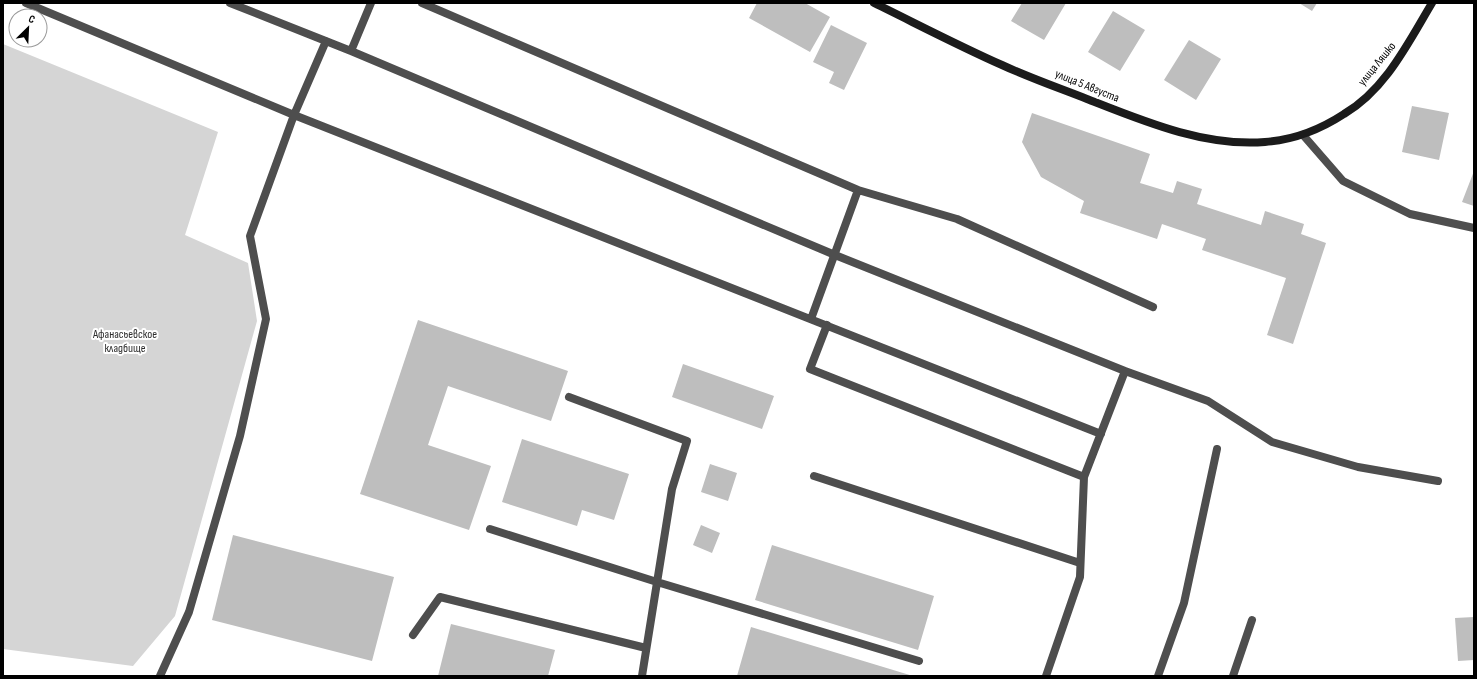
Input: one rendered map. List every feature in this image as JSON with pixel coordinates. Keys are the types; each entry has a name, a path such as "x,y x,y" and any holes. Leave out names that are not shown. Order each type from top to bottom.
{"main road":[{"name":"улица 5 Августа","path":"874,3 1003,66 1133,117 1184,133 1235,142 1266,142 1303,135"},
{"name":"улица Ляшко","path":"1303,135 1345,114 1374,90 1397,62 1432,3"}],"street":[{"path":"26,3 294,115 811,318 1101,434"},
{"path":"230,3 351,51 835,255 1126,371 1208,401 1272,442 1358,467 1438,480"},
{"path":"351,51 371,3"},
{"path":"422,3 858,190 957,219 1154,307"},
{"path":"160,676 189,612 240,436 266,319 250,236 294,115 326,42"},
{"path":"1303,135 1343,181 1410,214 1474,228"},
{"path":"811,318 858,190"},
{"path":"827,325 810,369 1084,477"},
{"path":"1046,676 1080,577 1084,477 1126,371"},
{"path":"569,397 687,441 672,489 642,676"},
{"path":"1158,676 1184,603 1217,449"},
{"path":"814,476 1080,563"},
{"path":"490,529 657,582 919,661"},
{"path":"413,635 440,597 646,648"},
{"path":"1233,676 1252,620"}],"green space":[{"name":"Афанасьевское кладбище","path":"3,44 8,46 8,48 13,48 218,132 185,235 248,263 257,321 175,616 133,666 3,649"}],"building":[{"path":"757,3 805,3 830,17 810,52 749,18"},
{"path":"1022,3 1066,3 1044,40 1011,21"},
{"path":"1299,3 1317,3 1312,11"},
{"path":"1113,11 1145,30 1120,71 1088,52"},
{"path":"831,25 867,43 844,90 829,83 834,72 813,62"},
{"path":"1189,40 1221,59 1196,100 1164,80"},
{"path":"1412,106 1449,113 1439,160 1402,152"},
{"path":"1032,113 1150,154 1140,183 1173,193 1177,181 1202,189 1197,204 1261,225 1265,211 1304,224 1301,234 1326,243 1293,344 1267,335 1286,278 1202,250 1206,239 1162,224 1157,239 1080,213 1084,201 1041,177 1022,142"},
{"path":"1474,171 1474,206 1462,202"},
{"path":"418,320 568,371 551,421 448,386 428,445 491,466 469,530 360,494"},
{"path":"683,364 774,396 762,429 672,397"},
{"path":"522,439 629,474 614,520 582,510 577,526 502,502"},
{"path":"710,464 737,473 728,501 701,492"},
{"path":"701,525 720,533 712,553 693,545"},
{"path":"233,535 394,577 372,661 212,620"},
{"path":"772,545 934,596 918,650 755,600"},
{"path":"1474,617 1474,660 1458,661 1455,618"},
{"path":"451,624 555,650 548,676 438,676"},
{"path":"751,627 913,676 737,676"}]}
